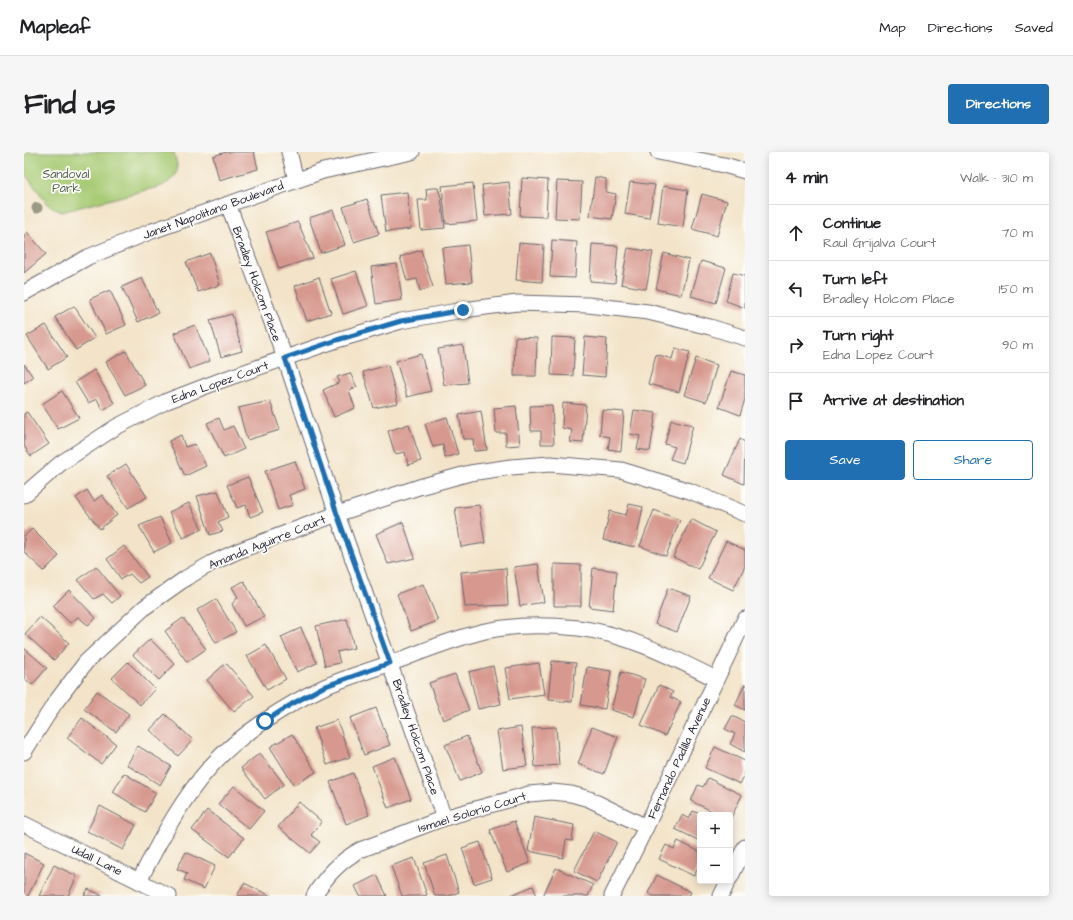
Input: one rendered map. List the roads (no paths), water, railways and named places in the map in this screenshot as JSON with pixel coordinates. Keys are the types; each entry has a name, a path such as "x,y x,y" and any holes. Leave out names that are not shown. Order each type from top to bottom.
{"street":[{"path":"289,152 296,180"},
{"name":"Janet Napolitano Boulevard","path":"24,293 88,257 228,204 323,171 412,152"},
{"path":"658,152 724,165 745,171"},
{"name":"Bradley Holcom Place","path":"228,204 285,358 337,514 444,818"},
{"name":"Edna Lopez Court","path":"24,495 61,463 116,427 167,401 337,340 401,321 463,310 517,303 588,305 648,312 710,327 745,338"},
{"name":"Amanda Aguirre Court","path":"24,752 55,702 86,662 145,607 186,578 212,563 238,551 337,514 419,487 470,474 510,467 550,464 621,470 690,491 745,514"},
{"name":"Fernando Padilla Avenue","path":"612,896 745,619"},
{"path":"139,881 167,828 190,792 213,764 236,743 265,721 323,687 450,641 486,631 512,628 576,628 606,632 666,653 716,678"},
{"name":"Ismael Solorio Court","path":"314,896 331,872 348,857 360,850 444,818 529,794 552,792 570,794 589,799 646,827"},
{"name":"Udall Lane","path":"24,824 169,896"},
{"path":"733,872 745,847"},
{"path":"721,896 727,884"}],"park label":[{"name":"Sandoval Park","path":"66,181"}]}
